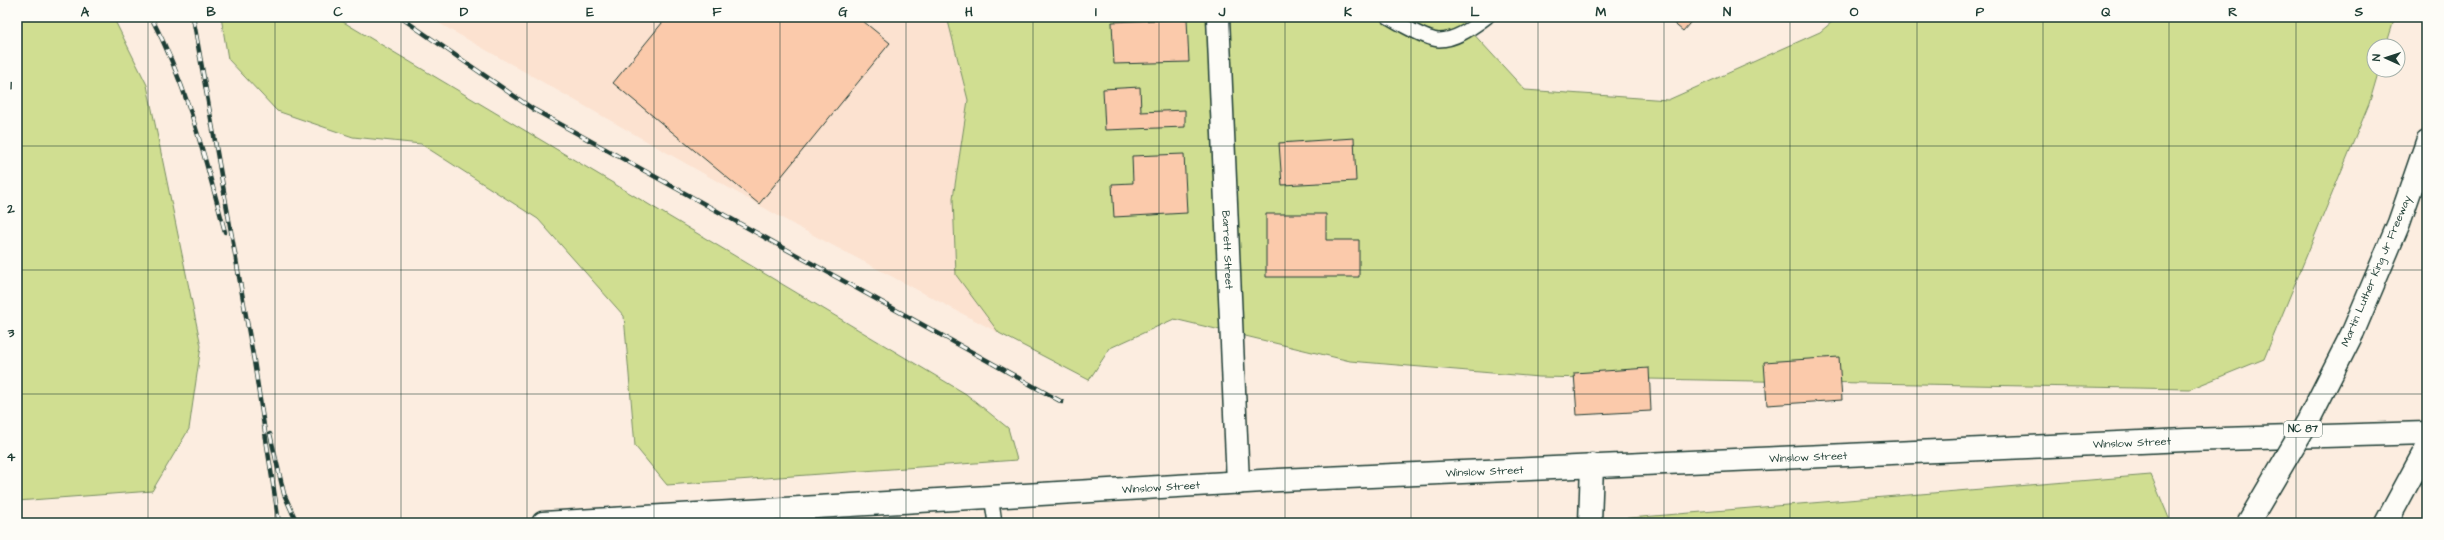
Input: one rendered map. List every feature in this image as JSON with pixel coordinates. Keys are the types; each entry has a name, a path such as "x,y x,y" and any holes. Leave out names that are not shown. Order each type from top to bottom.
{"main road":[{"name":"Barrett Street","path":"1218,17 1238,483"},
{"name":"Martin Luther King Jr Freeway","path":"2248,523 2308,421 2353,332 2399,223 2427,142"},
{"name":"Winslow Street","path":"543,523 991,496 1592,465 2171,440 2427,432"},
{"path":"2386,523 2427,448"},
{"path":"1590,523 1592,465"}],"lane":[{"path":"1388,17 1410,29 1439,40 1466,32 1487,17"},
{"path":"991,496 995,523"}],"shaded area":[{"path":"428,17 947,17 968,100 953,198 956,274 999,333 796,226"}],"green space":[{"path":"17,17 113,17 147,85 201,346 189,429 152,491 17,501"},
{"path":"221,17 335,17 966,394 1008,428 1017,460 667,485 635,446 624,316 538,219 421,144 353,137 277,111 228,59"},
{"path":"947,17 1458,17 1525,90 1668,100 1820,32 1838,17 2395,17 2388,38 2366,38 2366,78 2377,78 2369,104 2264,359 2190,389 1539,377 1350,361 1174,319 1110,348 1089,380 999,333 956,275 953,198 968,100"},
{"path":"2151,475 2171,523 1569,523"}],"building":[{"path":"667,17 858,17 890,43 759,204 613,83"},
{"path":"1666,17 1695,17 1683,31"},
{"path":"1187,19 1189,62 1114,64 1112,22"},
{"path":"1140,87 1141,112 1185,110 1185,127 1105,130 1103,89"},
{"path":"1354,138 1356,181 1282,185 1279,143"},
{"path":"1184,154 1187,213 1114,217 1112,184 1133,183 1132,156"},
{"path":"1266,214 1326,214 1326,240 1359,240 1359,277 1266,277"},
{"path":"1839,357 1842,400 1767,405 1764,362"},
{"path":"1649,368 1651,411 1577,415 1574,373"}],"railway":[{"path":"151,17 164,43 185,95 225,232"},
{"path":"193,17 254,361 279,523"},
{"path":"400,17 533,109 1062,402"},
{"path":"270,434 284,494 297,523"}]}
